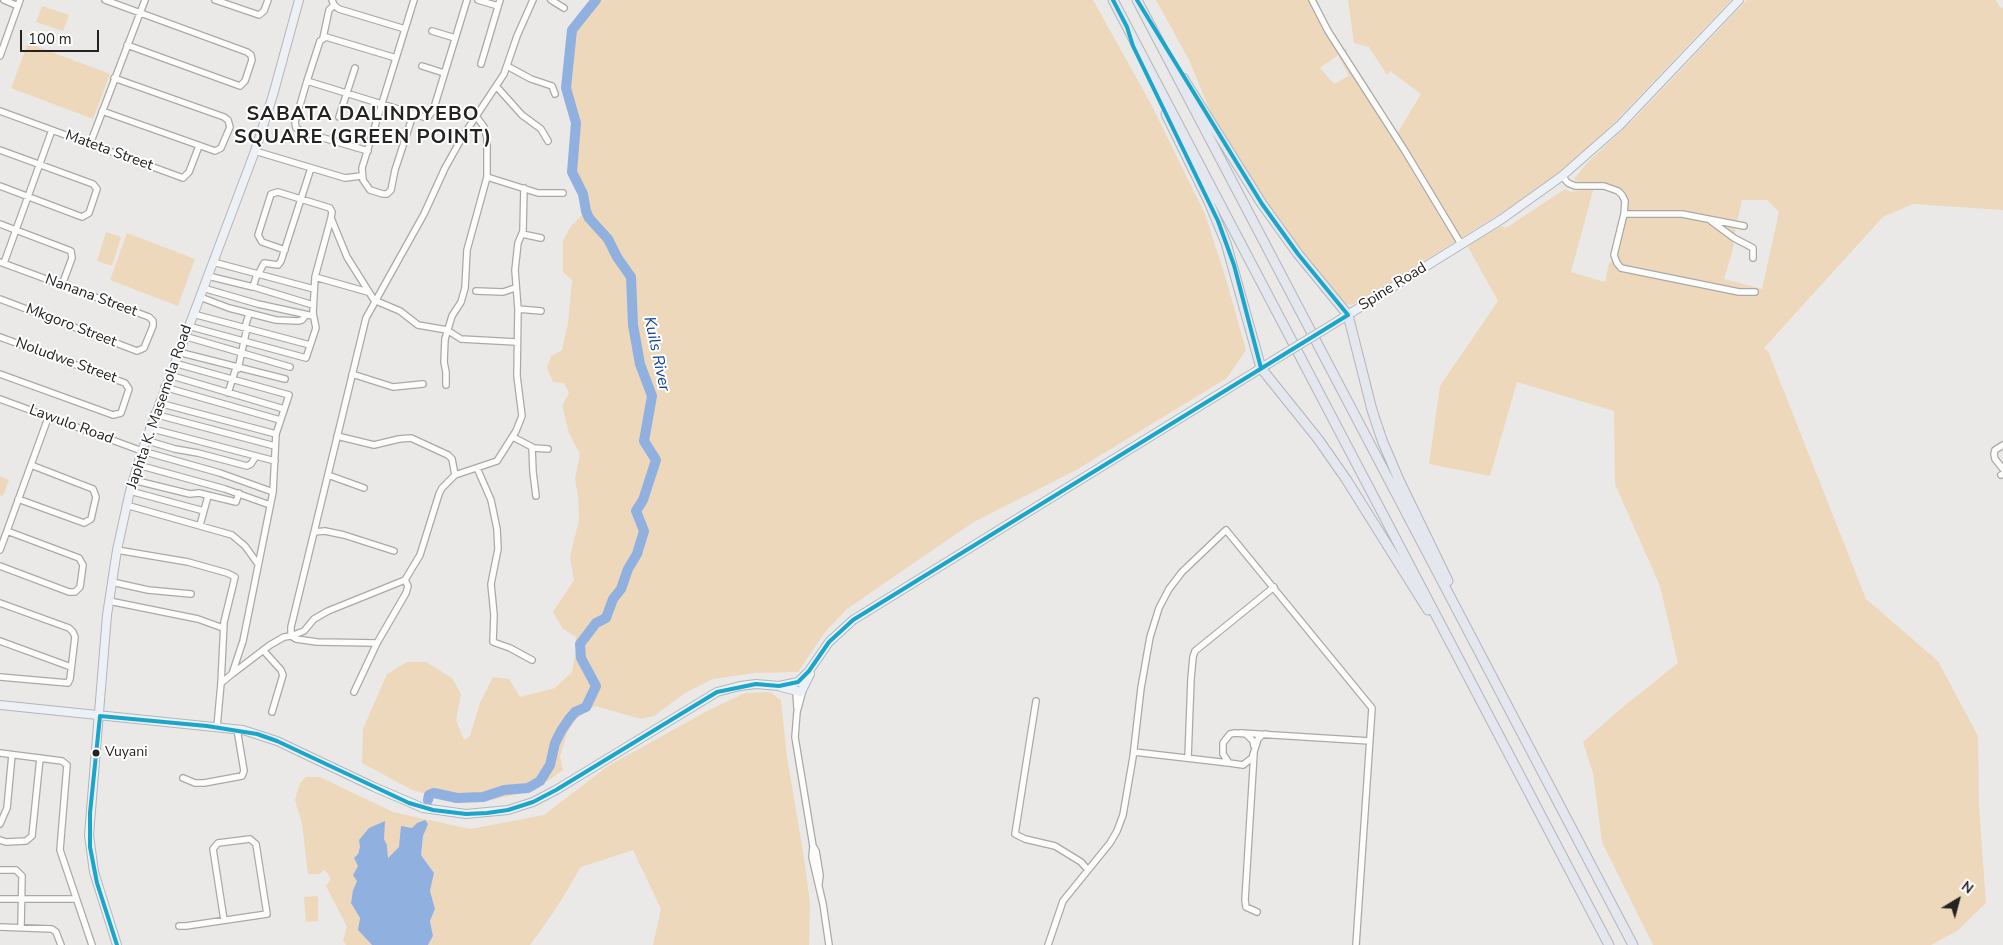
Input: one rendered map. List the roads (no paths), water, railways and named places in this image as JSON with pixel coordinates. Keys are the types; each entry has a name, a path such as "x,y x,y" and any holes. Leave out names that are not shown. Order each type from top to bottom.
{"highway":[{"path":"1113,0 1609,945"},
{"path":"1137,0 1633,945"},
{"path":"1145,16 1262,204 1298,254 1348,315 1372,410 1384,447 1469,624 1476,647"},
{"path":"1127,27 1133,46 1209,202 1226,243 1260,368 1306,423 1346,479 1436,623 1450,641"}],"main road":[{"name":"Japhta K. Masemola Road","path":"117,945 97,883 90,847 90,813 109,601 116,550 126,505 145,440 255,151 276,86 299,0"},
{"name":"Spine Road","path":"798,688 829,642 853,620 1522,206 1562,176 1620,125 1740,0"},
{"path":"0,706 237,729 277,741 409,803 445,812 481,814 508,810 541,798 717,692 748,685 798,688"}],"street":[{"path":"0,56 3,37 19,3 4,0"},
{"path":"105,0 249,54 252,60 243,85 238,85 127,45"},
{"path":"90,144 145,0"},
{"path":"215,0 259,15 264,12 268,0"},
{"path":"413,115 395,170 391,190 387,194 383,194 368,188 361,176 414,0"},
{"path":"307,81 427,118 432,113 467,0"},
{"path":"478,0 499,3 481,64"},
{"path":"291,636 291,627 366,318 374,300 386,283 424,214 444,168 507,66 517,36 533,0"},
{"path":"551,0 564,8"},
{"path":"1312,0 1332,39 1461,244"},
{"path":"368,150 303,132 296,128 294,122 319,44 323,38 328,10 333,2 339,8 405,29"},
{"path":"432,30 455,38"},
{"path":"323,38 329,37 396,58"},
{"path":"422,66 444,73"},
{"path":"507,66 534,81 552,86 555,94"},
{"path":"339,117 354,68"},
{"path":"102,111 215,151 219,150 230,126 228,120 114,78"},
{"path":"496,86 522,115 541,129 548,141"},
{"name":"Mateta Street","path":"0,111 183,178 189,172 199,146"},
{"path":"446,385 444,349 447,330 452,316 461,302 465,288 467,250 487,177 487,138 484,127 476,116"},
{"path":"2,263 52,130"},
{"path":"0,150 95,185 96,191 89,213 84,217 0,186"},
{"path":"255,151 345,178 361,176"},
{"path":"254,287 257,275 264,263 278,265 282,259 311,168"},
{"path":"1562,176 1568,183 1575,186 1604,186 1618,191 1625,201 1624,214 1614,252 1616,263 1621,268 1739,292 1755,292"},
{"path":"487,177 538,193 563,193"},
{"path":"222,683 263,650 282,638 304,631 314,619 328,611 405,580 420,555 442,488 455,475 496,461 513,437 522,416 518,386 516,342 518,308 515,288 516,253 522,234 524,188"},
{"path":"188,326 306,358 316,328 313,316 315,277 332,218 332,212 329,207 278,192 273,193 270,196 258,235 264,243 285,250"},
{"path":"1624,214 1682,214 1744,226"},
{"path":"332,218 347,257 374,300 400,311 418,325 447,330 465,340 516,342"},
{"path":"1709,220 1725,232 1753,248 1753,258"},
{"path":"0,224 71,251 72,258 62,285"},
{"path":"522,234 541,238"},
{"path":"213,262 314,289"},
{"name":"Nanana Street","path":"2,263 151,318 153,326 143,350"},
{"path":"208,276 254,287 313,305"},
{"path":"315,277 368,292"},
{"path":"203,288 258,304 313,316"},
{"path":"476,291 499,292 515,288"},
{"path":"200,297 249,314 276,320 298,322 306,315"},
{"name":"Mkgoro Street","path":"0,299 138,351 143,350"},
{"path":"518,308 541,311"},
{"path":"193,314 310,345"},
{"path":"228,393 241,354 249,314"},
{"path":"184,336 290,367"},
{"name":"Noludwe Street","path":"0,337 126,384 128,392 121,413 113,416 0,374"},
{"path":"178,352 285,379"},
{"path":"174,363 289,395 276,434 273,492 243,641 232,674"},
{"path":"352,374 393,387 423,384"},
{"path":"169,376 284,409"},
{"path":"164,387 280,420"},
{"name":"Lawulo Road","path":"0,399 48,418 273,492"},
{"path":"159,403 276,434"},
{"path":"154,414 274,446"},
{"path":"0,550 48,418"},
{"path":"149,428 275,461"},
{"path":"337,436 374,445 411,438 452,458 455,475"},
{"path":"513,437 532,447 548,449"},
{"path":"145,440 247,466 251,464 256,456"},
{"path":"2002,473 1994,454 1995,450 2003,445"},
{"path":"532,447 532,472 536,496"},
{"path":"18,499 84,523 91,519 96,497 93,489 31,465"},
{"path":"138,465 239,493 270,505"},
{"path":"478,468 490,497 498,529 498,549 491,584 494,615 493,642 510,648 532,660"},
{"path":"328,475 364,488"},
{"path":"133,480 190,494 199,493 236,502 239,493"},
{"path":"130,491 204,511"},
{"path":"200,525 208,496"},
{"path":"126,505 226,532 237,538 258,564"},
{"path":"1048,945 1063,901 1110,844 1117,831 1127,801 1141,688 1150,636 1159,608 1169,589 1182,572 1226,530 1372,708 1356,945"},
{"path":"0,566 69,592 75,592 80,587 83,565 79,558 7,531"},
{"path":"314,532 325,531 344,535 394,551"},
{"path":"116,550 188,562 234,576 235,581 223,628 222,683 217,727"},
{"path":"354,692 377,643 406,594 408,586 405,580"},
{"path":"112,582 148,590 191,594"},
{"path":"1188,758 1191,679 1195,651 1274,588"},
{"path":"109,601 198,619 223,628"},
{"path":"0,603 72,630 75,637 70,679 65,684 0,677"},
{"path":"291,636 296,639 317,642 377,643"},
{"path":"0,641 71,666"},
{"path":"263,650 283,675 272,712"},
{"path":"798,688 795,737 813,846 812,856 819,884 829,945"},
{"path":"1036,701 1015,834 1025,839 1055,846 1081,862 1088,870"},
{"path":"183,778 196,783 204,783 242,776 244,772 237,729"},
{"path":"1241,733 1250,737 1254,749 1245,900 1246,907 1257,912"},
{"path":"1213,761 1230,734 1269,734 1370,740"},
{"path":"1237,765 1248,762 1262,735 1269,734"},
{"path":"1222,748 1225,759 1230,763"},
{"path":"1134,752 1230,763 1252,774"},
{"path":"0,753 64,762 68,767 60,850 92,945"},
{"path":"0,824 7,808 12,755"},
{"path":"0,840 6,842 26,841 32,836 40,758"},
{"path":"179,926 224,920 267,914 256,844 250,839 218,843 212,848 224,920"},
{"path":"0,870 16,870 20,873 22,898 21,927"},
{"path":"0,899 76,899"},
{"path":"0,927 52,928 56,932 61,945"}],"water":[{"path":"425,820 428,824 423,836 421,855 434,873 430,891 435,909 430,921 433,936 428,945 372,945 358,930 360,918 351,903 357,881 353,875 358,866 354,858 358,854 360,847 359,840 369,828 385,821 384,839 387,845 388,858 399,847 401,826 412,828 417,823"}],"waterway":[{"name":"Kuils River","path":"428,800 429,795 434,793 457,798 483,797 504,790 528,788 540,781 550,765 555,743 561,731 575,712 586,707 596,686 581,658 580,644 596,623 606,618 613,599 621,589 628,569 637,554 644,531 636,511 643,500 656,460 644,441 652,396 640,364 633,325 631,277 617,257 608,239 589,218 583,194 572,172 576,123 566,88 572,30 596,0"}],"place":[{"name":"Vuyani","path":"96,753"}],"district":[{"name":"SABATA DALINDYEBO SQUARE (GREEN POINT)","path":"363,126"}]}
